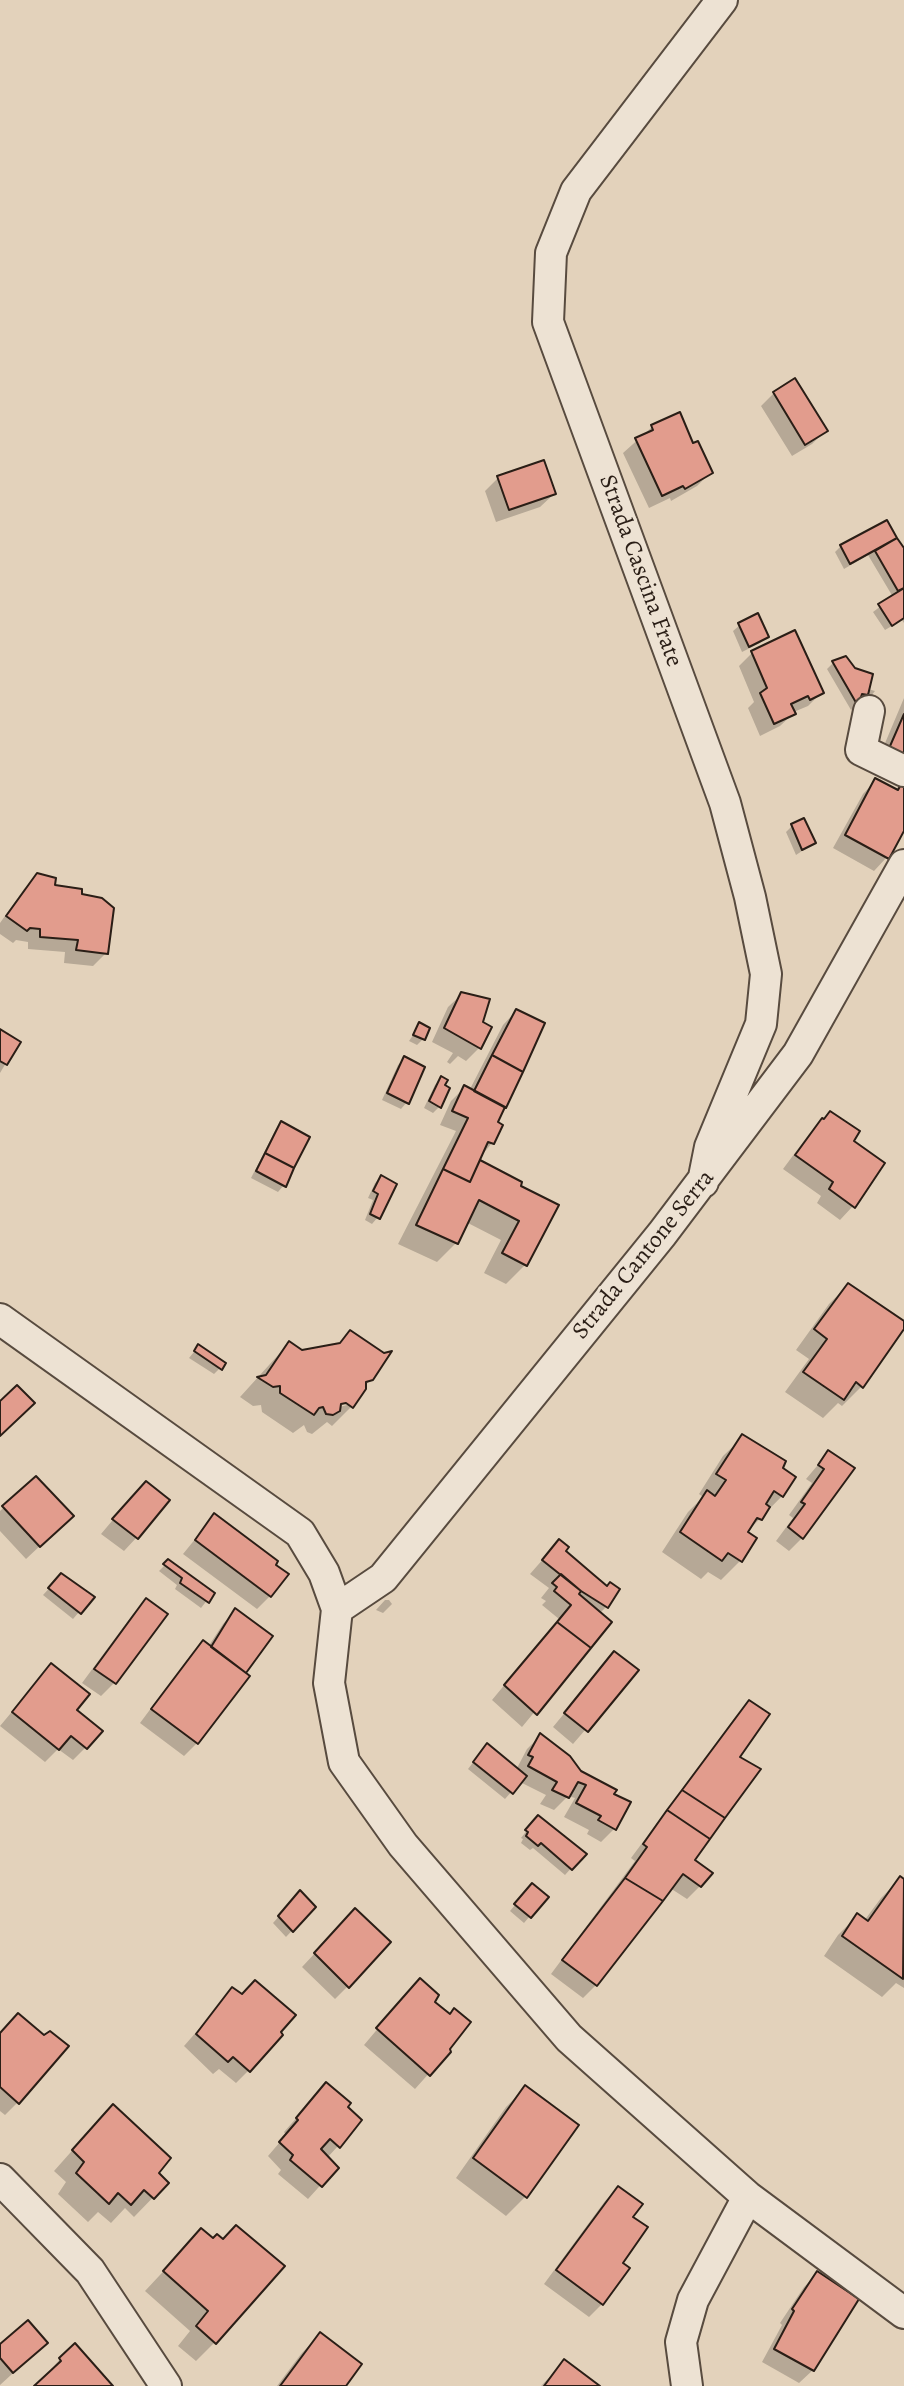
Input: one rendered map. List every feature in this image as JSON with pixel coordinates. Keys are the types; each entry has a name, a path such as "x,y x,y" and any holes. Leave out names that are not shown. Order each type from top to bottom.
{"street":[{"name":"Strada Cascina Frate","path":"703,1182 710,1147 761,1024 766,974 725,803 548,322 551,253 576,191 722,0"},
{"path":"869,711 861,750 904,771"},
{"name":"Strada Cantone Serra","path":"337,1609 383,1578 703,1182 798,1054 904,865"},
{"path":"0,1319 300,1533 324,1573 337,1609 329,1683 344,1762 403,1845 569,2038 748,2197 904,2313"},
{"path":"0,2179 90,2271 166,2386"},
{"path":"687,2386 681,2342 693,2300 748,2197"}],"building":[{"path":"795,378 828,431 805,445 773,392"},
{"path":"680,412 693,443 698,441 713,473 685,489 683,486 662,496 635,438 653,430 651,425"},
{"path":"544,460 556,494 509,510 497,476"},
{"path":"887,520 897,538 850,564 840,545"},
{"path":"897,538 904,548 904,588 898,591 875,551"},
{"path":"904,588 904,618 892,626 878,604"},
{"path":"758,613 769,637 749,647 738,623"},
{"path":"795,630 824,693 791,704 796,714 774,724 760,693 767,688 751,651"},
{"path":"846,656 855,668 873,674 868,695 862,694 858,706 832,661"},
{"path":"904,714 904,760 887,753"},
{"path":"875,778 898,790 904,779 904,831 889,859 845,835"},
{"path":"804,818 816,843 802,850 791,824"},
{"path":"37,873 56,878 55,885 82,889 82,894 102,898 114,908 108,954 76,950 78,940 40,937 40,929 30,928 27,931 6,916"},
{"path":"461,992 490,999 483,1022 492,1027 481,1049 444,1028"},
{"path":"516,1009 545,1023 523,1072 492,1055"},
{"path":"419,1022 430,1028 425,1040 413,1035"},
{"path":"0,1029 21,1042 7,1065 0,1061"},
{"path":"492,1055 523,1072 506,1108 474,1091"},
{"path":"404,1056 425,1067 409,1104 387,1093"},
{"path":"441,1076 448,1080 445,1085 450,1088 441,1108 429,1101"},
{"path":"464,1085 505,1107 498,1122 503,1125 494,1144 488,1142 470,1182 443,1169 468,1118 452,1111"},
{"path":"830,1111 860,1131 854,1141 885,1163 855,1208 829,1189 833,1182 795,1155"},
{"path":"281,1121 310,1137 294,1168 265,1153"},
{"path":"265,1153 294,1168 286,1187 256,1171"},
{"path":"480,1160 559,1205 527,1266 502,1253 519,1221 479,1200 458,1244 416,1225 443,1169 470,1182"},
{"path":"381,1175 397,1184 380,1219 370,1214 378,1194 373,1191"},
{"path":"848,1283 904,1321 904,1329 863,1388 856,1382 844,1400 803,1372 827,1339 814,1329"},
{"path":"350,1330 384,1353 392,1351 373,1380 366,1382 366,1389 353,1408 346,1403 341,1404 340,1411 333,1415 326,1414 323,1407 314,1415 280,1393 280,1386 273,1387 257,1377 266,1375 289,1341 302,1350 340,1343"},
{"path":"198,1344 226,1363 222,1370 194,1351"},
{"path":"17,1385 35,1403 0,1436 0,1401"},
{"path":"742,1434 786,1461 783,1468 796,1477 783,1497 774,1491 766,1504 770,1507 762,1520 757,1518 748,1532 757,1538 742,1562 728,1553 722,1561 680,1532 707,1490 715,1496 726,1480 716,1474"},
{"path":"828,1450 855,1468 803,1539 788,1527 824,1469 818,1465"},
{"path":"36,1476 74,1516 40,1547 2,1506"},
{"path":"146,1481 170,1500 138,1539 112,1519"},
{"path":"214,1513 278,1561 276,1565 289,1574 271,1597 195,1540"},
{"path":"559,1539 569,1547 566,1551 607,1586 610,1582 620,1589 608,1608 542,1560"},
{"path":"168,1559 215,1593 209,1603 180,1583 182,1578 163,1564"},
{"path":"61,1573 95,1597 81,1614 48,1588"},
{"path":"561,1574 612,1622 591,1648 557,1622 571,1605 554,1591 557,1587 552,1583"},
{"path":"146,1598 168,1614 116,1684 94,1669"},
{"path":"235,1608 273,1636 246,1673 211,1647"},
{"path":"557,1622 591,1648 537,1715 504,1685"},
{"path":"203,1640 250,1676 198,1744 151,1709"},
{"path":"614,1651 639,1670 588,1732 564,1713"},
{"path":"51,1663 90,1694 77,1710 103,1731 87,1749 71,1736 59,1750 12,1712"},
{"path":"749,1700 770,1714 740,1757 761,1769 725,1818 682,1790"},
{"path":"540,1733 570,1756 581,1771 617,1790 614,1794 631,1802 616,1830 598,1820 601,1816 576,1803 586,1785 578,1782 569,1798 552,1790 557,1782 528,1766 533,1757 528,1755"},
{"path":"487,1743 527,1776 513,1794 473,1762"},
{"path":"682,1790 725,1818 710,1839 667,1810"},
{"path":"667,1810 710,1839 695,1860 713,1873 701,1887 683,1874 663,1901 625,1878 647,1847 643,1844"},
{"path":"538,1815 587,1854 572,1870 541,1843 538,1846 526,1836 528,1832 525,1830"},
{"path":"900,1876 904,1879 903,1979 842,1936 857,1913 868,1921"},
{"path":"625,1878 663,1901 597,1986 562,1960"},
{"path":"532,1883 549,1897 531,1918 514,1904"},
{"path":"300,1890 316,1907 293,1932 278,1916"},
{"path":"355,1908 391,1942 349,1988 314,1953"},
{"path":"420,1978 439,1995 435,2002 450,2014 454,2008 471,2022 430,2076 376,2028"},
{"path":"255,1980 296,2015 281,2032 283,2035 250,2072 233,2057 228,2062 196,2034 232,1987 242,1994"},
{"path":"18,2013 44,2035 50,2031 69,2046 19,2104 0,2087 0,2033"},
{"path":"326,2082 351,2103 348,2107 362,2120 340,2148 330,2139 321,2149 339,2168 322,2187 290,2160 293,2155 279,2142"},
{"path":"525,2085 579,2125 527,2198 473,2158"},
{"path":"113,2104 171,2158 159,2173 169,2183 154,2199 144,2190 131,2205 118,2193 109,2204 76,2173 84,2162 72,2150"},
{"path":"618,2186 643,2204 633,2217 648,2227 623,2263 630,2268 603,2305 556,2270"},
{"path":"236,2225 285,2266 216,2344 196,2326 208,2311 163,2271 201,2228 213,2238 217,2234 223,2239"},
{"path":"817,2271 859,2299 814,2371 774,2349 794,2311 792,2309"},
{"path":"28,2320 48,2343 13,2373 0,2358 0,2344"},
{"path":"320,2332 362,2364 346,2386 280,2386"},
{"path":"75,2343 113,2386 34,2386 61,2361 59,2358"},
{"path":"564,2359 600,2386 544,2386"}]}
